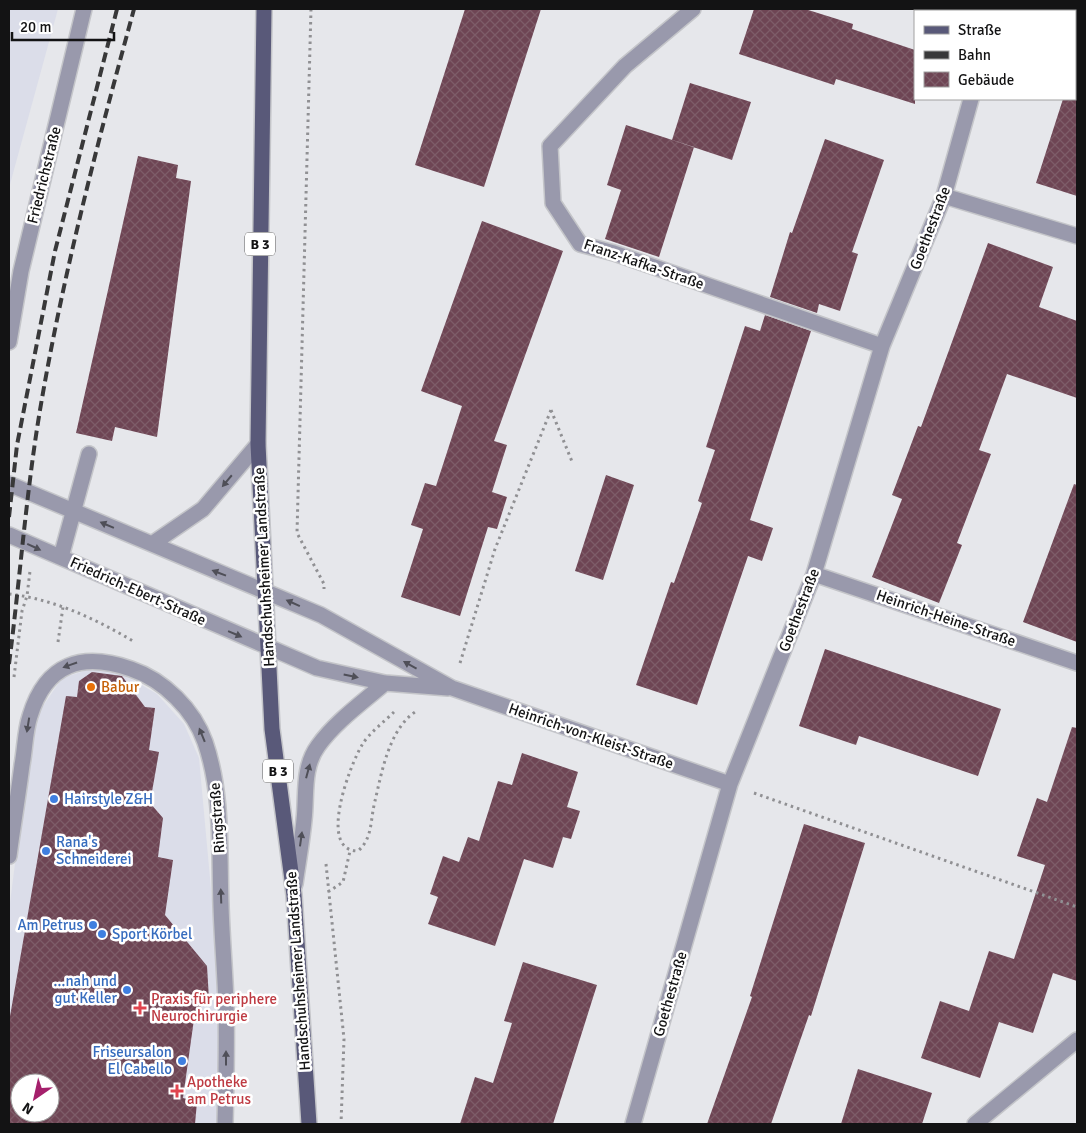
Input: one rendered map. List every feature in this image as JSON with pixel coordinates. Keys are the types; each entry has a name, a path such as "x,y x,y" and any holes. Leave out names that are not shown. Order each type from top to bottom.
{"main road":[{"name":"Handschuhsheimer Landstraße","path":"264,9 258,444 272,728 294,895 309,1124"}],"street":[{"name":"Friedrichstraße","path":"9,342 20,271 84,9"},
{"name":"Franz-Kafka-Straße","path":"693,9 625,66 550,146 552,203 580,244 614,253 882,346"},
{"name":"Goethestraße","path":"633,1124 730,784 814,574 882,346 944,196 971,100"},
{"path":"944,196 1077,236"},
{"path":"152,544 203,509 258,444"},
{"path":"61,558 89,454"},
{"path":"9,484 265,590"},
{"name":"Friedrich-Ebert-Straße","path":"9,535 268,648"},
{"name":"Heinrich-Heine-Straße","path":"814,574 1077,663"},
{"name":"Heinrich-von-Kleist-Straße","path":"265,590 321,615 452,688 730,784"},
{"name":"Heinrich-von-Kleist-Straße","path":"268,648 318,668 385,683 452,688"},
{"name":"Ringstraße","path":"9,856 30,716 47,680 57,670 71,663 112,662 135,670 162,686 182,703 198,725 205,743 214,776 218,804 222,964 226,1004 226,1124"},
{"path":"294,895 304,819 306,778 311,759 318,746 335,728 385,683"},
{"path":"974,1124 1077,1040"}],"path":[{"path":"311,9 297,533 324,584 321,615"},
{"path":"452,688 495,550 551,410 573,464"},
{"path":"14,677 22,611 33,564"},
{"path":"9,594 27,596 63,607 60,627"},
{"path":"379,727 362,743 343,791 338,836 342,845 350,851 358,851 370,835 374,802 392,742 405,719 418,711"},
{"path":"730,784 1077,907"},
{"path":"328,892 343,882 350,851"},
{"path":"325,854 344,1039 341,1124"}],"shaded area":[{"path":"9,9 58,9 9,188"},
{"path":"94,668 123,674 157,694 184,724 199,758 220,987 219,1124 9,1124 9,911 33,721 62,678"}],"building":[{"path":"465,9 541,9 484,187 415,165"},
{"path":"754,9 805,9 853,24 852,29 914,50 915,104 836,79 834,85 739,54"},
{"path":"1076,72 1077,196 1036,183 1063,100 1076,100"},
{"path":"690,83 751,102 732,160 672,140"},
{"path":"626,125 694,147 659,257 605,239 621,190 607,185"},
{"path":"825,139 884,160 852,252 858,254 840,311 819,304 817,313 770,297 790,232 792,233"},
{"path":"138,156 178,165 176,178 191,181 157,437 115,427 112,441 76,433"},
{"path":"482,221 563,251 494,441 507,445 492,492 507,497 497,529 488,527 460,616 401,597 423,529 411,525 425,483 436,486 462,406 421,391"},
{"path":"988,243 1053,267 1039,307 1077,321 1077,398 1007,374 979,450 991,454 957,543 962,545 939,603 872,577 902,499 892,495 918,426 921,427"},
{"path":"765,315 811,331 750,520 773,528 762,561 748,556 697,705 636,685 671,582 674,583 702,503 698,501 715,450 706,447 745,326 760,331"},
{"path":"606,475 634,485 603,580 575,571"},
{"path":"1074,484 1077,485 1077,642 1023,622"},
{"path":"825,649 1001,709 978,776 859,736 856,745 799,726"},
{"path":"92,672 122,676 145,707 155,708 149,750 159,752 150,803 163,818 158,857 173,860 165,915 207,966 209,999 195,1012 183,1098 197,1102 195,1124 9,1124 9,1022 66,696 77,697 79,681"},
{"path":"1072,727 1077,728 1077,981 1053,973 1033,1033 999,1022 980,1078 921,1058 940,1001 969,1011 989,951 1014,959 1045,865 1017,856 1037,798 1047,802"},
{"path":"522,753 578,772 567,807 580,811 571,839 563,837 553,868 524,859 495,946 428,924 438,897 430,894 443,856 459,862 468,837 479,841 498,781 512,785"},
{"path":"804,824 865,843 811,1016 809,1015 771,1124 707,1124 752,997 750,996"},
{"path":"523,962 597,985 553,1124 460,1124 475,1077 493,1083 512,1023 504,1021"},
{"path":"858,1069 932,1093 922,1124 841,1124"}],"railway":[{"path":"9,517 17,445 55,251 117,9"},
{"path":"9,664 31,473 49,359 82,208 134,9"}],"place":[{"name":"Babur","path":"91,687"},
{"name":"Hairstyle Z&H","path":"54,799"},
{"name":"Rana's Schneiderei","path":"46,851"},
{"name":"Am Petrus","path":"93,925"},
{"name":"Sport Körbel","path":"102,934"},
{"name":"…nah und gut Keller","path":"127,990"},
{"name":"Praxis für periphere Neurochirurgie","path":"140,1008"},
{"name":"Friseursalon El Cabello","path":"182,1061"},
{"name":"Apotheke am Petrus","path":"177,1091"}]}
